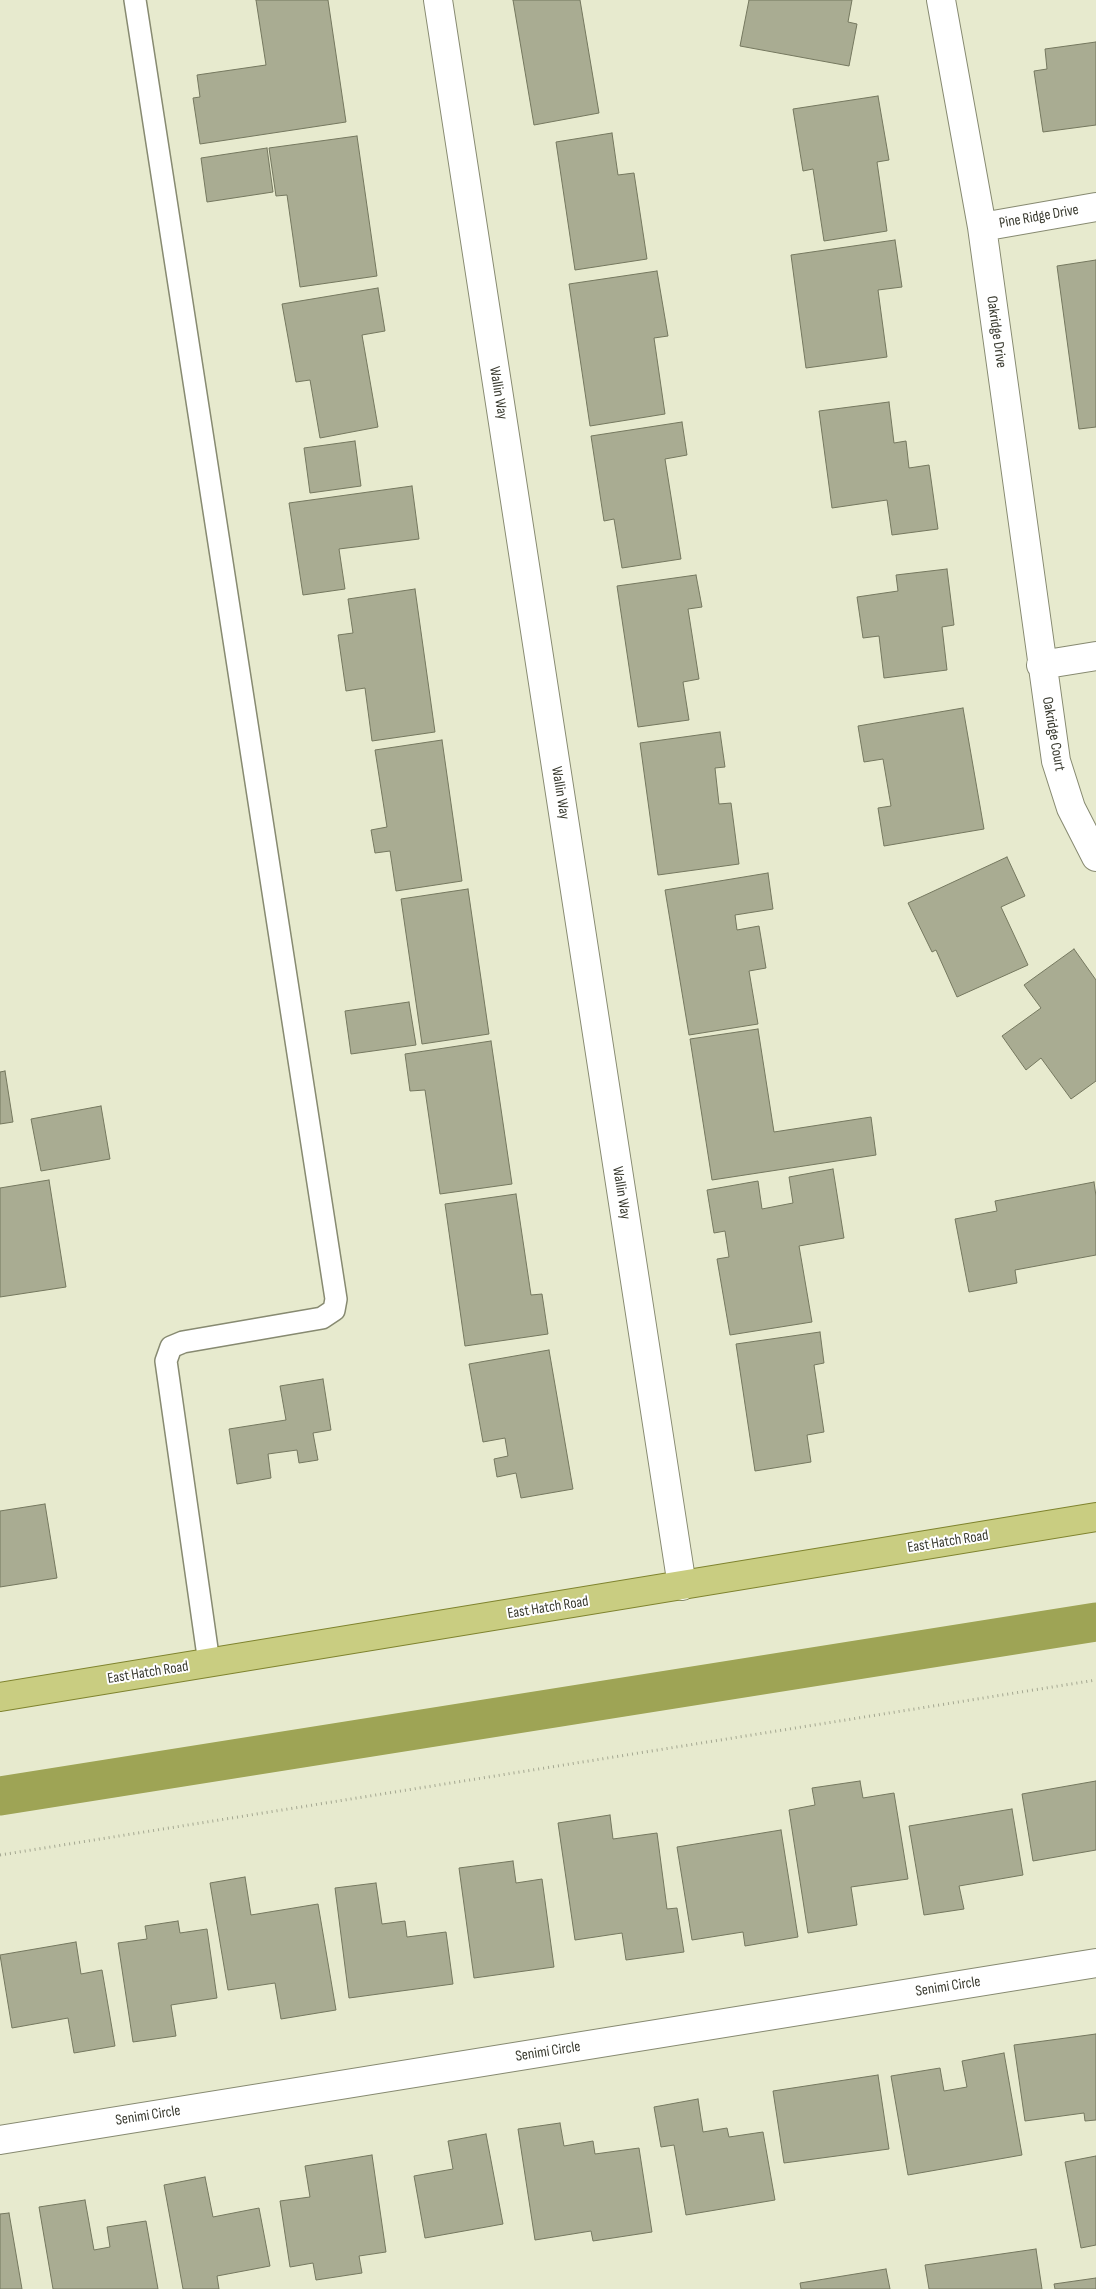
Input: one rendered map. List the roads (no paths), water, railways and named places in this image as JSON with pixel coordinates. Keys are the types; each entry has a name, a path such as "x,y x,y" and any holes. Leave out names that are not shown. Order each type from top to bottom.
{"main road":[{"name":"East Hatch Road","path":"0,1697 1096,1518"}],"street":[{"name":"Wallin Way","path":"438,0 682,1586"},
{"name":"Oakridge Drive","path":"941,0 982,227 1041,665"},
{"name":"Pine Ridge Drive","path":"982,227 1096,207"},
{"path":"1041,665 1096,656"},
{"name":"Oakridge Court","path":"1041,665 1056,761 1071,808 1096,857"},
{"name":"Senimi Circle","path":"0,2140 1096,1963"}],"lane":[{"path":"135,0 336,1299 334,1310 322,1318 183,1342 171,1347 166,1361 209,1663"}],"waterway":[{"path":"0,1796 1096,1622"}]}
